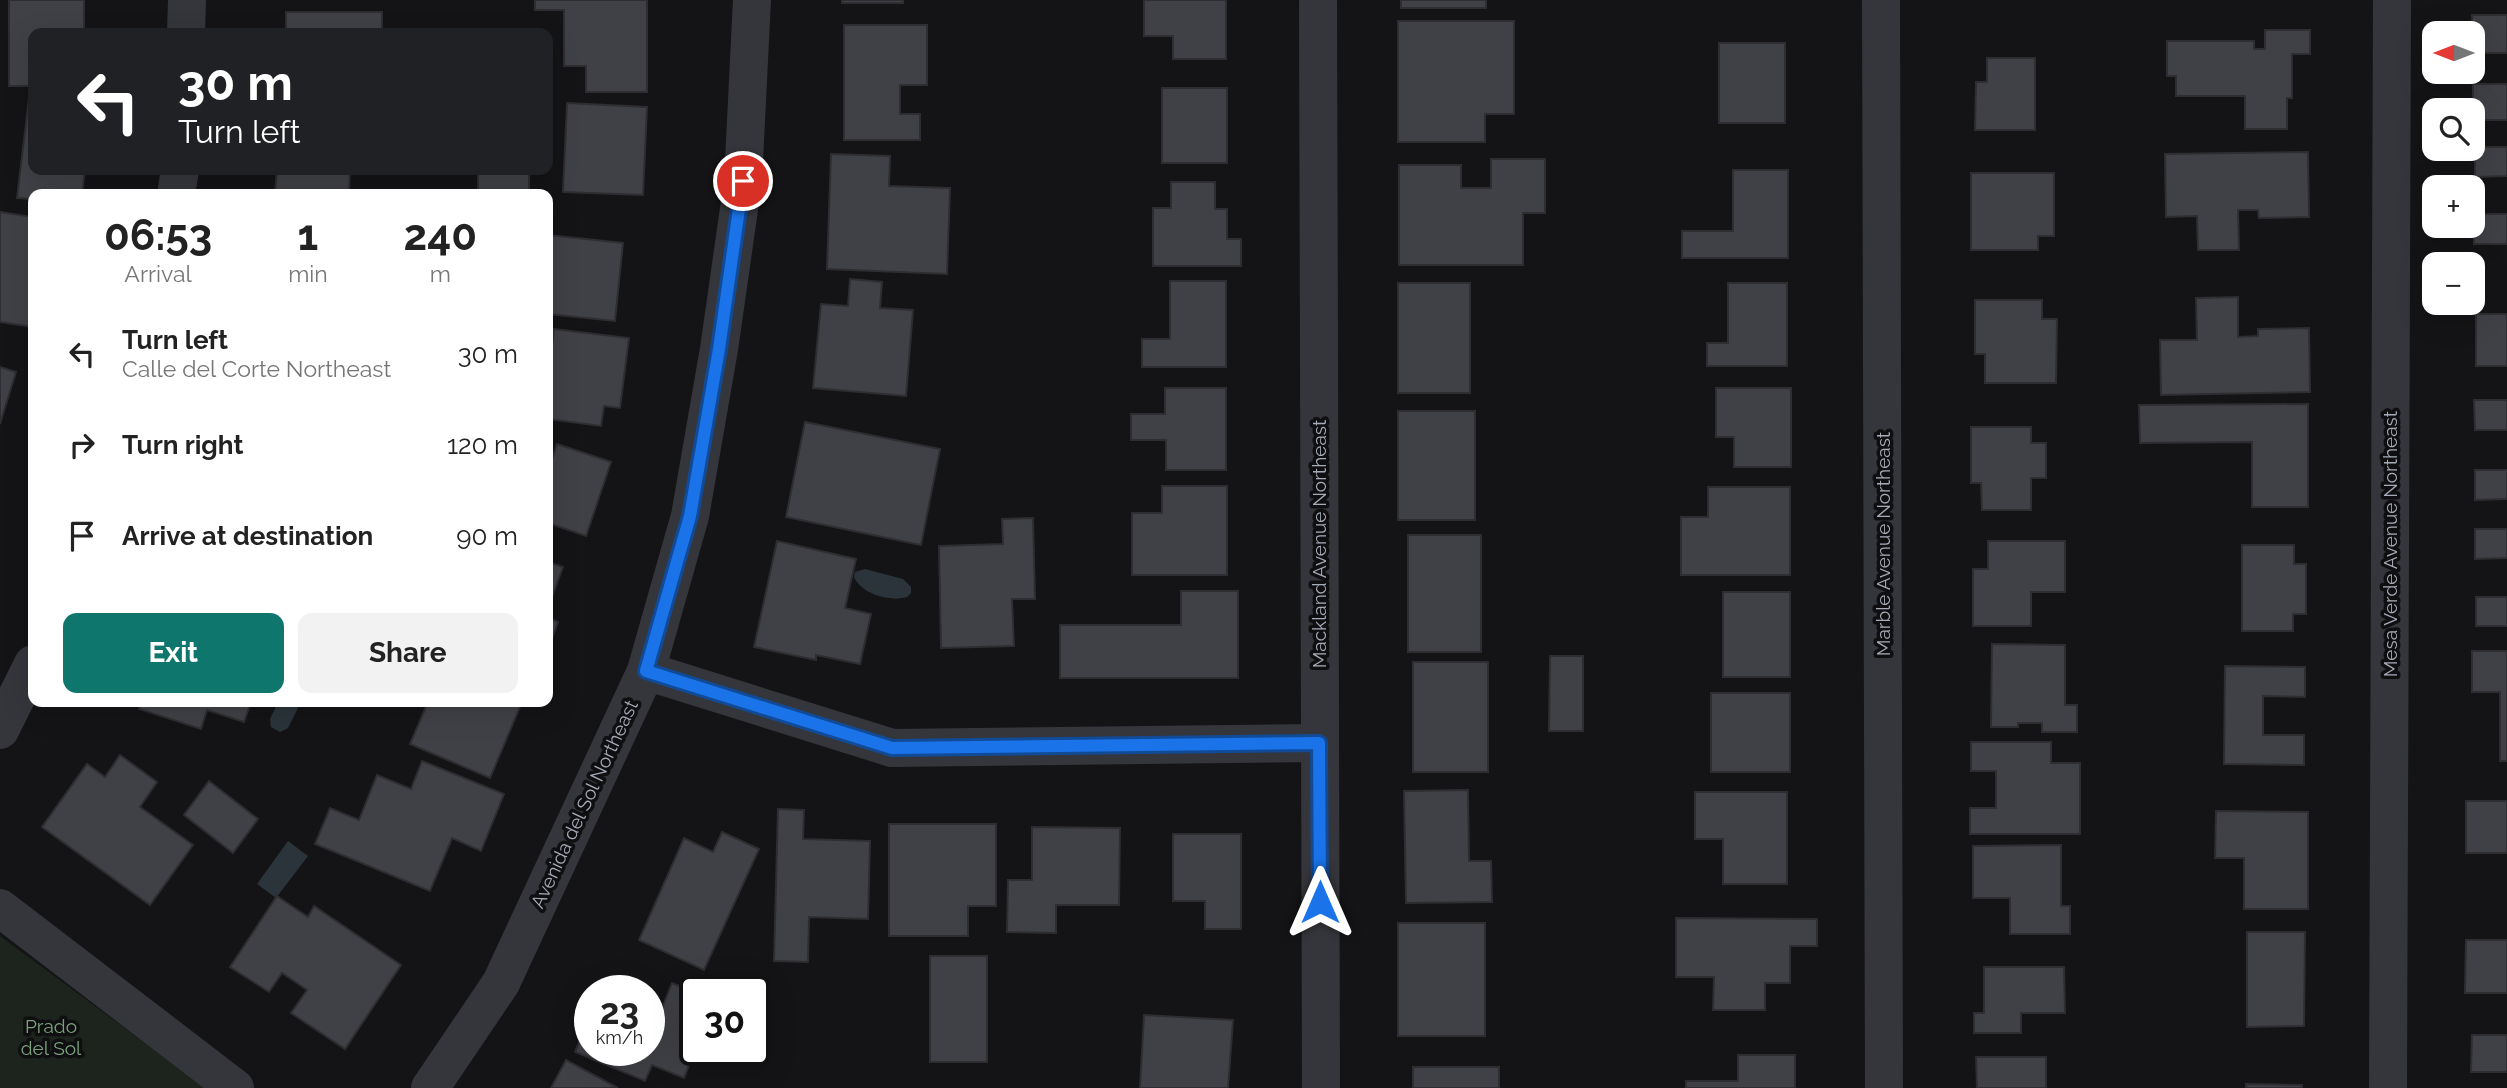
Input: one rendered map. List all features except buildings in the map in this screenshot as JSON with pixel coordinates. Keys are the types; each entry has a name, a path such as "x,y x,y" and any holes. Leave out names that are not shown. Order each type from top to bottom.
{"street":[{"path":"186,28 187,0"},
{"name":"Avenida del Sol Northeast","path":"430,1088 501,983 646,671 690,516 719,349 743,181 752,0"},
{"name":"Mackland Avenue Northeast","path":"1318,0 1321,1088"},
{"name":"Marble Avenue Northeast","path":"1881,0 1884,1088"},
{"name":"Mesa Verde Avenue Northeast","path":"2388,1088 2392,0"},
{"path":"646,671 892,748 1319,743"},
{"path":"0,730 28,674"},
{"path":"0,908 235,1088"}],"green space":[{"name":"Prado del Sol","path":"0,936 206,1088 0,1088"}],"shaded area":[{"path":"865,569 903,579 911,587 911,593 907,597 893,598 869,592 854,577 855,572"},
{"path":"276,707 298,707 288,728 280,732 271,727 270,719"},
{"path":"288,841 308,856 276,898 257,884"}],"route":[{"path":"743,181 719,349 690,516 646,671 892,748 1319,743 1320,902"}]}
